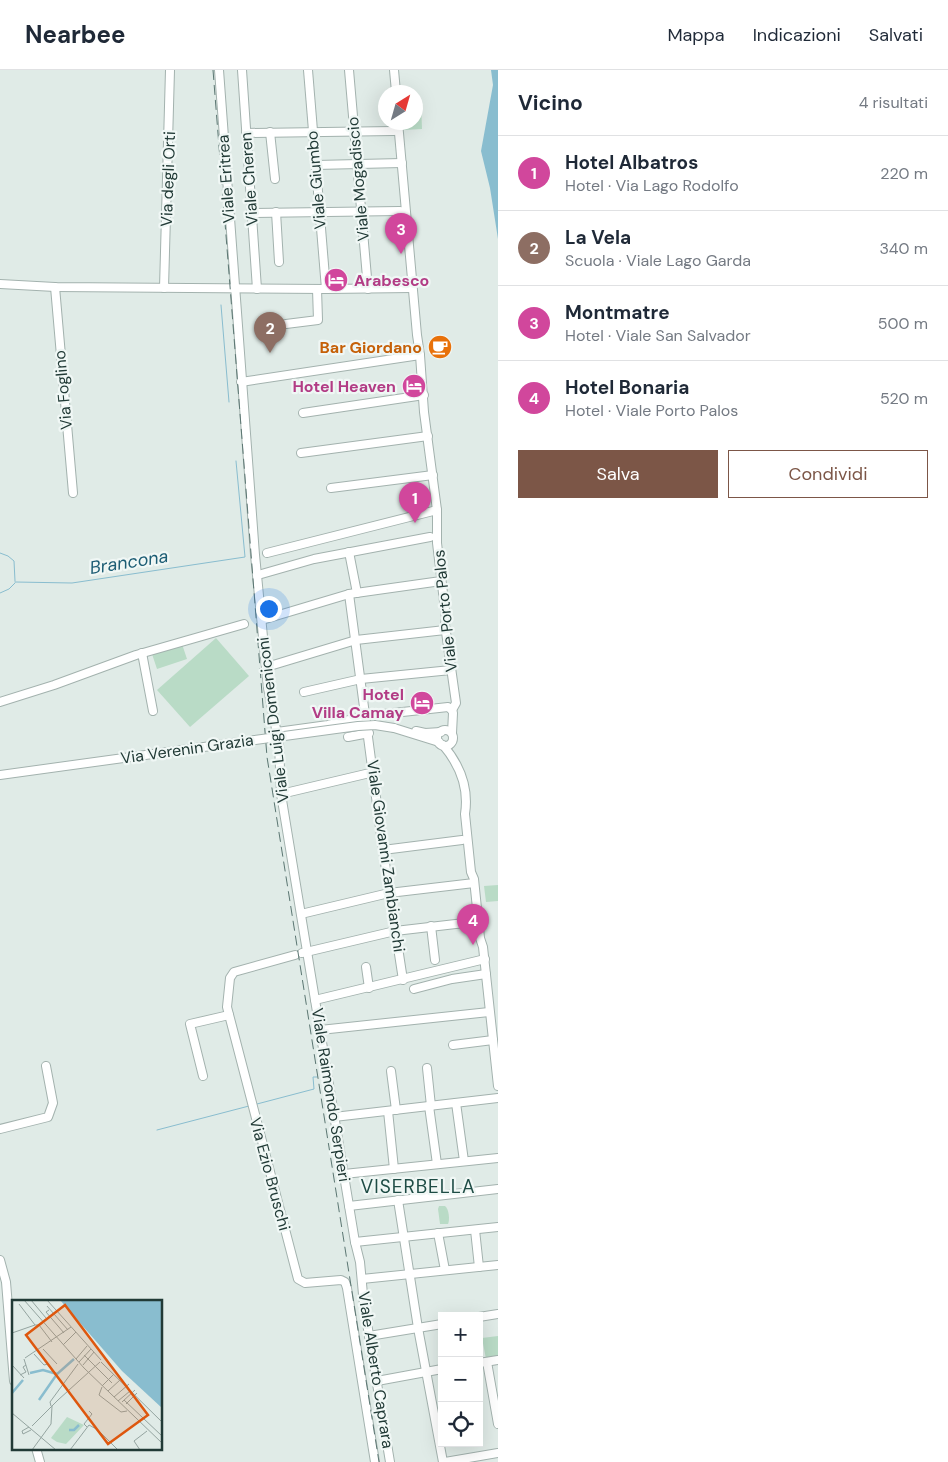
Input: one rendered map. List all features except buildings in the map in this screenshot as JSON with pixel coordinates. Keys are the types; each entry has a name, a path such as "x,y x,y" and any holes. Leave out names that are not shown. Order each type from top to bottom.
{"street":[{"name":"Via degli Orti","path":"164,288 170,70"},
{"name":"Viale Eritrea","path":"218,70 234,288"},
{"name":"Viale Cheren","path":"242,70 258,289"},
{"name":"Viale Giumbo","path":"308,70 326,289"},
{"name":"Viale Mogadiscio","path":"348,70 368,288"},
{"path":"394,70 395,85"},
{"name":"Viale Porto Palos","path":"398,130 424,412 437,510 437,543 445,630 456,703 452,714 452,734"},
{"path":"246,133 394,131"},
{"path":"270,132 275,179"},
{"path":"316,165 402,164"},
{"path":"252,213 400,211"},
{"path":"276,212 279,262"},
{"path":"0,284 55,287 258,289 412,288"},
{"name":"Via Foglino","path":"55,287 72,493"},
{"name":"Viale Luigi Domeniconi","path":"234,288 268,688 277,732 282,794 300,914 302,953 315,1000"},
{"path":"286,324 318,320 317,289"},
{"path":"241,382 420,355"},
{"path":"302,413 424,396"},
{"path":"301,453 428,436"},
{"path":"331,488 433,475"},
{"path":"267,553 437,510"},
{"path":"258,575 349,552 430,536"},
{"name":"Viale Giovanni Zambianchi","path":"349,552 356,640 383,850 403,980"},
{"path":"262,620 353,593 441,582"},
{"path":"0,702 54,685 142,653 244,624"},
{"path":"273,665 356,640 445,630"},
{"path":"142,653 153,712"},
{"path":"304,692 361,679 451,670"},
{"path":"277,732 328,725 366,716 448,708 452,714 438,735 441,744 455,760 462,776 470,864 480,938 484,947 489,1012 498,1086"},
{"name":"Via Verenin Grazia","path":"0,775 358,726 375,725 425,733 442,731"},
{"name":"Via Verenin Grazia","path":"404,730 441,744"},
{"path":"441,744 448,746 452,743 453,738 448,730 442,731"},
{"path":"348,737 369,733"},
{"path":"282,794 374,772"},
{"path":"383,850 462,840"},
{"path":"300,914 389,893 474,883"},
{"name":"Via Ezio Bruschi","path":"375,1462 347,1288 345,1282 341,1280 305,1283 298,1279 228,1015 227,997 230,978 237,971 395,931 473,922"},
{"path":"431,926 435,960"},
{"path":"315,1000 485,959"},
{"path":"366,967 369,988"},
{"path":"414,989 452,979 486,974"},
{"name":"Viale Raimondo Serpieri","path":"315,1000 362,1279"},
{"path":"320,1030 489,1012"},
{"path":"203,1076 190,1024 228,1015"},
{"path":"453,1044 493,1040"},
{"path":"0,1129 48,1116 53,1103 46,1066"},
{"path":"427,1068 437,1164"},
{"path":"391,1071 394,1169"},
{"path":"334,1117 498,1098"},
{"path":"456,1103 464,1161"},
{"path":"344,1174 498,1158"},
{"path":"349,1206 498,1189"},
{"path":"398,1200 418,1328 444,1462 498,1453"},
{"path":"355,1242 498,1227"},
{"path":"475,1230 479,1267"},
{"path":"438,1232 445,1270"},
{"path":"0,1260 6,1282 12,1356"},
{"path":"362,1279 498,1265"},
{"name":"Viale Alberto Caprara","path":"362,1279 364,1305 390,1462"},
{"path":"483,1316 498,1314"},
{"path":"369,1336 438,1325"},
{"path":"498,1360 483,1363 496,1399 498,1424"},
{"path":"377,1381 438,1370"}],"green space":[{"path":"216,638 249,676 190,727 157,690"},
{"path":"182,644 187,659 157,669 152,654"},
{"path":"498,885 498,901 486,902 484,886"},
{"path":"439,1206 445,1206 447,1210 448,1224 440,1224"},
{"path":"498,1336 498,1357 486,1359 483,1338"}],"water":[{"path":"491,70 498,70 498,239 490,188 481,151 493,85"}],"waterway":[{"path":"221,305 229,402"},
{"name":"Brancona","path":"15,582 72,583 245,557 236,461"},
{"name":"Brancona","path":"0,553 14,561 15,581"},
{"name":"Brancona","path":"0,593 9,589 15,583"},
{"name":"VISERBELLA","path":"257,1104 314,1089 313,1077 317,1077"},
{"name":"VISERBELLA","path":"157,1130 249,1106"}],"railway":[{"path":"213,70 267,757 379,1462"}],"place":[{"name":"Montmatre","path":"401,254"},
{"name":"Arabesco","path":"336,280"},
{"name":"Bar Giordano","path":"440,347"},
{"name":"La Vela","path":"270,353"},
{"name":"Hotel Heaven","path":"414,386"},
{"name":"Hotel Albatros","path":"415,523"},
{"name":"Hotel Villa Camay","path":"422,703"},
{"name":"Hotel Bonaria","path":"473,945"}],"district":[{"name":"VISERBELLA","path":"418,1186"}]}
